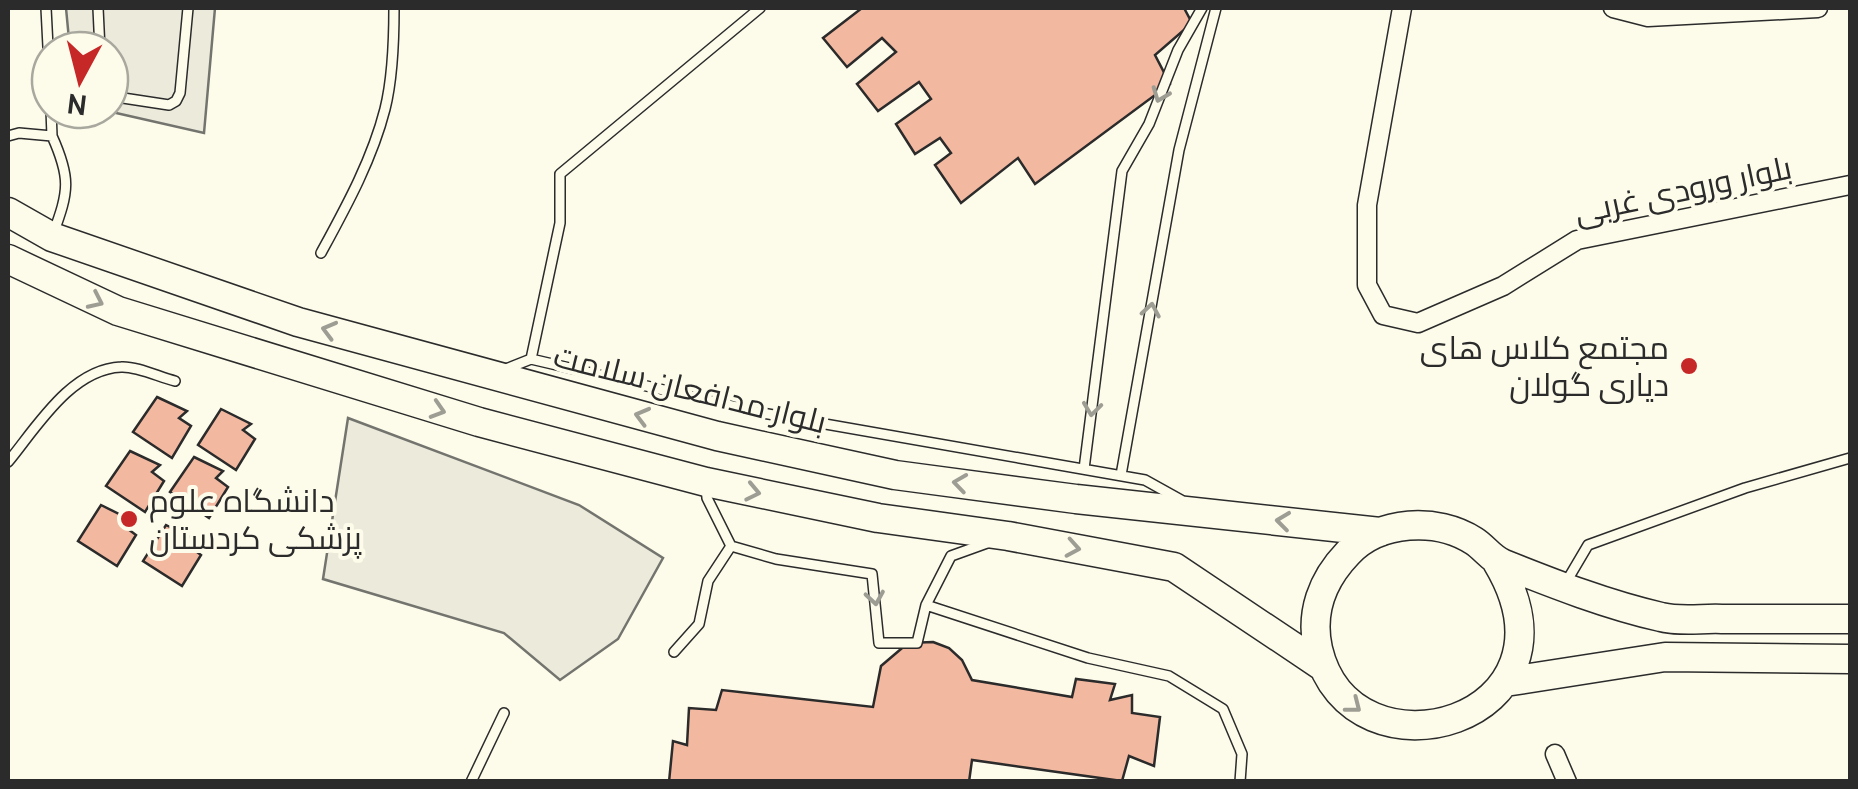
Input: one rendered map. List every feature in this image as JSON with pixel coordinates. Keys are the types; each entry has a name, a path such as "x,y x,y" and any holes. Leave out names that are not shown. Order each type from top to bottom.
{"main road":[{"name":"بلوار مدافعان سلامت","path":"8,212 52,237 298,322 717,436 896,475 1380,532"},
{"path":"8,259 118,311 479,422 706,482 878,518 1008,536 1174,567 1322,666"},
{"path":"1411,525 1443,528 1473,540 1497,562 1514,590 1521,620 1518,653 1505,682 1484,706 1456,723 1425,730 1392,727 1363,714 1338,693 1322,666 1316,618 1330,572 1352,548 1380,532 1411,525"},
{"path":"1497,562 1664,618 1850,619"},
{"path":"1505,682 1665,657 1850,659"}],"street":[{"name":"بلوار ورودی غربی","path":"1402,8 1367,205 1367,285 1383,315 1418,323 1502,286 1577,240 1850,185"},
{"path":"1613,8 1648,17 1818,8"},
{"path":"1555,754 1567,782"}],"lane":[{"path":"130,99 169,105 176,101 188,8"},
{"path":"321,252 355,190 385,109 394,8"},
{"path":"531,358 560,223 560,174 760,8"},
{"path":"1084,469 1122,171 1149,124 1178,50 1202,8"},
{"path":"1122,475 1180,150 1216,8"},
{"path":"52,130 66,169 64,204 52,237"},
{"path":"8,136 52,136"},
{"path":"492,375 531,358 762,413 1145,480 1200,511"},
{"path":"8,462 67,392 92,376 122,367 175,381"},
{"path":"1563,586 1588,545 1745,488 1850,458"},
{"path":"706,482 707,498 731,546 776,559 872,574 879,643 916,643 926,606 951,556 1008,536"},
{"path":"674,652 699,624 708,582 731,546"},
{"path":"926,606 1088,658 1170,676 1222,709 1242,754 1240,782"},
{"path":"471,782 504,713"}],"shaded area":[{"path":"66,8 215,8 204,133 130,116 130,30 68,30"},
{"path":"348,418 579,505 663,558 618,639 560,680 504,633 323,579"}],"building":[{"path":"862,8 1184,8 1192,23 1155,55 1170,84 1035,184 1018,158 961,203 935,165 951,153 940,138 915,154 896,124 931,99 919,82 878,111 857,84 896,52 882,38 847,67 823,38"},
{"path":"157,397 187,411 179,418 191,426 172,458 133,432"},
{"path":"221,409 251,424 243,430 255,439 236,470 198,445"},
{"path":"130,451 160,465 152,472 164,481 145,512 106,486"},
{"path":"194,457 223,471 216,478 228,487 209,518 170,492"},
{"path":"101,505 131,520 124,526 136,535 117,566 78,541"},
{"path":"166,525 196,540 189,546 201,555 182,586 143,561"},
{"path":"933,642 949,648 962,660 972,680 1072,697 1076,679 1115,684 1110,700 1132,695 1132,713 1160,717 1154,766 1129,756 1122,781 972,760 969,782 669,782 673,741 687,745 689,708 716,710 722,690 873,707 881,666 908,643"}],"place":[{"name":"مجتمع کلاس های دیاری گولان","path":"1689,366"},
{"name":"دانشگاه علوم پزشکی کردستان","path":"129,519"}]}
